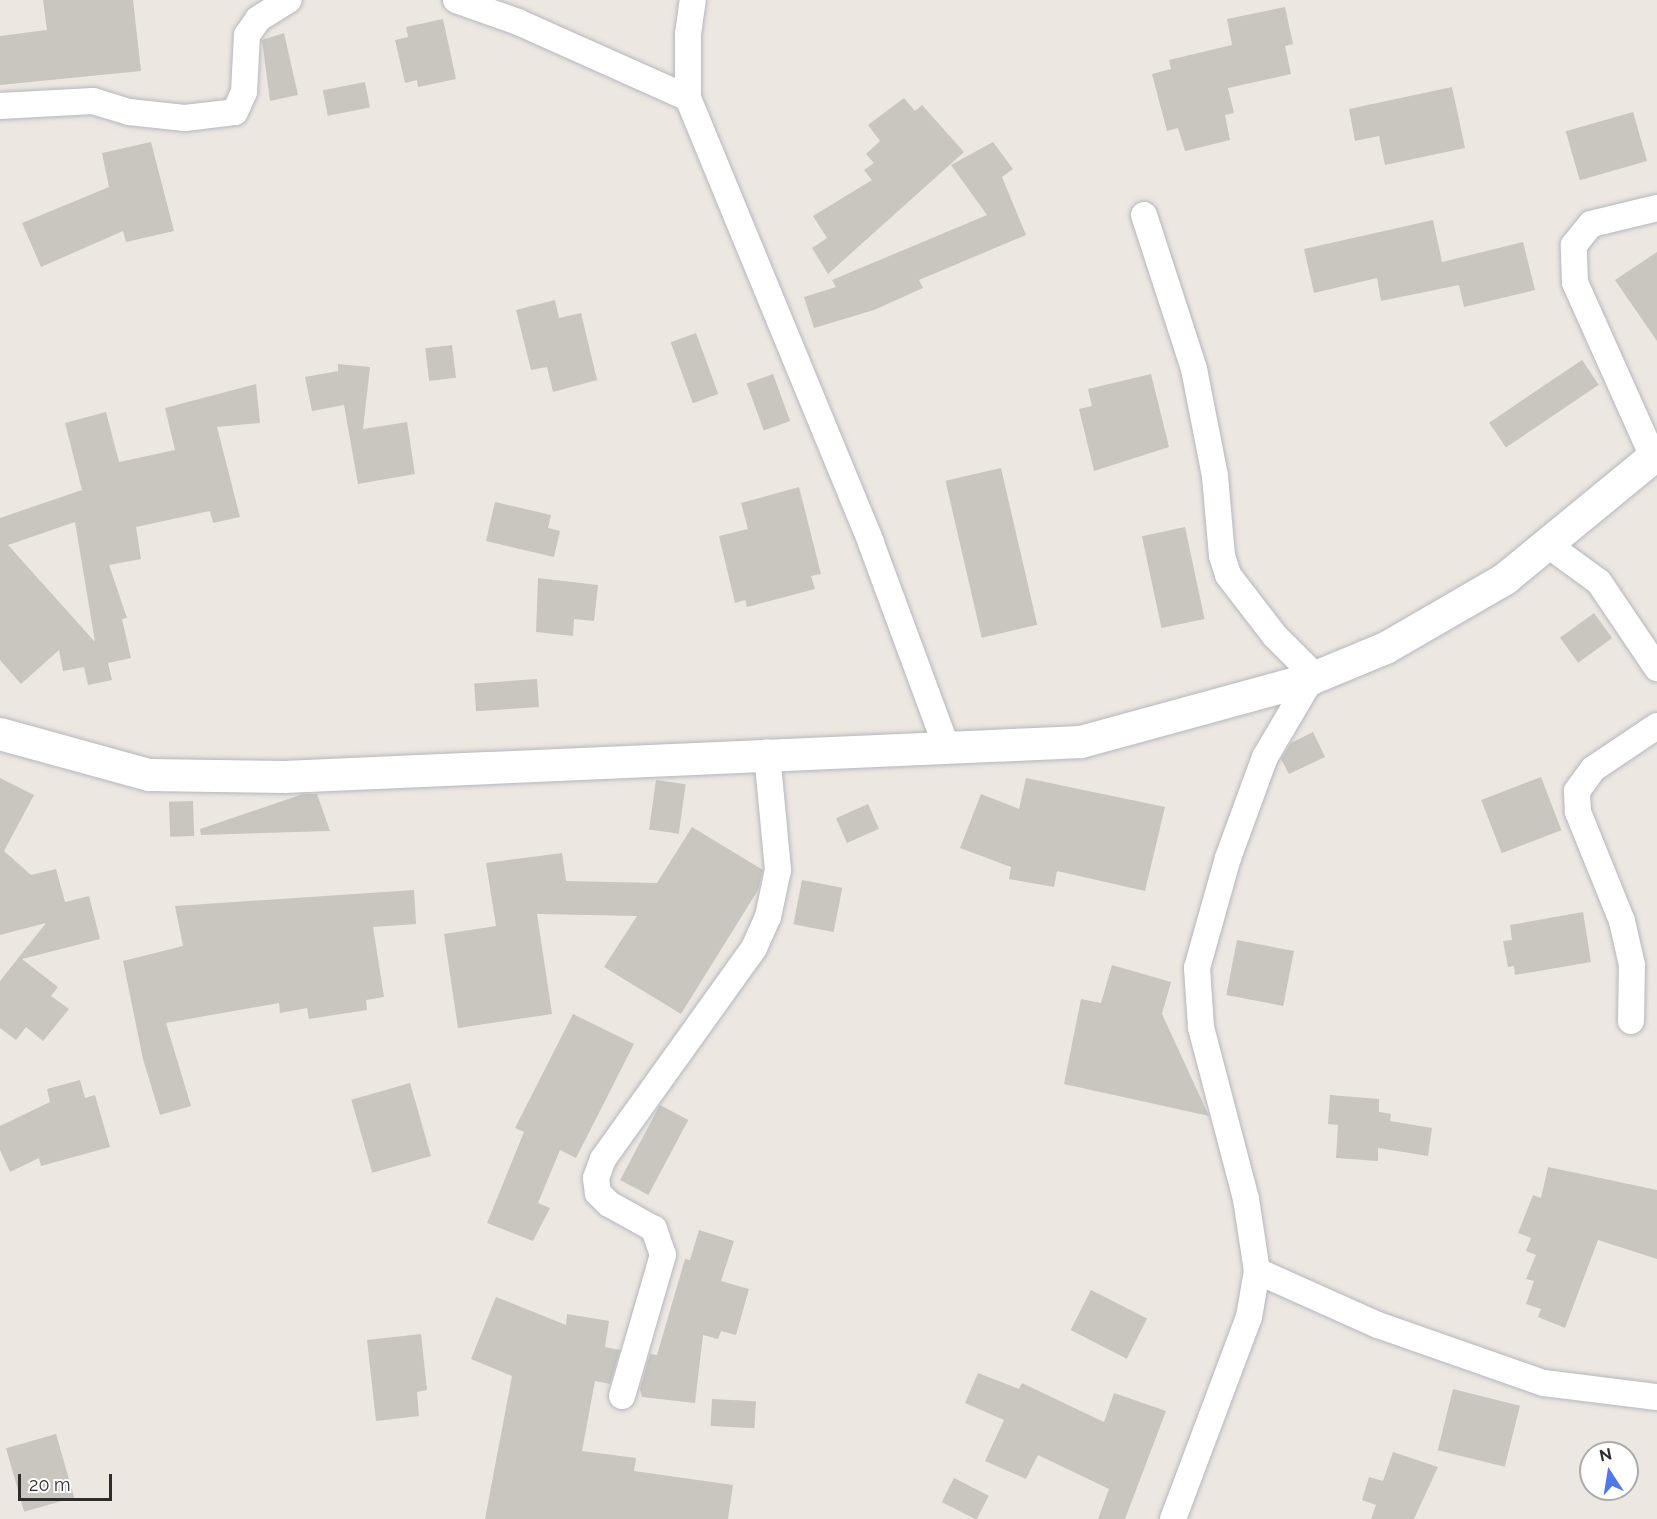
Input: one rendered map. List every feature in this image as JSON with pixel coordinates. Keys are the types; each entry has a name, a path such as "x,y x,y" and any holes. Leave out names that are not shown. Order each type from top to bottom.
{"street":[{"path":"0,106 93,101 129,112 185,118 235,112 244,92 247,35 258,19 289,0"},
{"path":"456,0 518,22 688,98"},
{"path":"693,0 688,34 688,98 871,543 946,746"},
{"path":"0,734 149,775 285,777 767,753 1081,742 1313,678 1386,648 1505,579 1655,455 1575,282 1574,244 1591,224 1657,208"},
{"path":"1144,215 1194,369 1215,476 1228,574 1275,636 1313,678"},
{"path":"1547,544 1599,582 1629,621 1657,668"},
{"path":"1629,621 1657,632"},
{"path":"1173,1519 1249,1317 1257,1271 1246,1198 1201,1028 1197,968 1228,858 1265,757 1313,678"},
{"path":"1631,1021 1630,954 1622,921 1578,812 1577,790 1593,769 1657,726"},
{"path":"622,1396 663,1255 654,1229 609,1204 598,1193 596,1178 603,1160 754,948 768,917 778,870 767,753"},
{"path":"1257,1271 1378,1325 1544,1383 1657,1397"}],"building":[{"path":"43,0 133,0 141,71 0,85 0,36 47,30"},
{"path":"1285,7 1293,44 1285,46 1291,74 1228,88 1234,113 1225,115 1230,140 1185,151 1178,128 1167,131 1152,74 1171,69 1169,60 1232,45 1227,19"},
{"path":"443,19 456,79 418,87 417,80 405,83 395,40 408,37 406,27"},
{"path":"284,33 298,95 270,101 262,40"},
{"path":"365,82 370,108 328,116 323,90"},
{"path":"1452,87 1465,148 1385,165 1379,136 1355,141 1349,109"},
{"path":"904,98 915,111 922,105 964,152 828,274 812,248 827,238 813,216 872,180 864,170 874,163 866,154 880,141 868,125"},
{"path":"1633,112 1647,161 1580,180 1566,131"},
{"path":"151,142 174,231 126,242 123,231 41,267 22,223 109,187 102,153"},
{"path":"993,142 1013,169 1002,177 1026,235 919,280 923,288 874,310 814,328 804,297 836,287 832,280 987,215 951,165"},
{"path":"1433,220 1442,262 1523,242 1535,290 1464,307 1459,285 1381,301 1377,278 1314,293 1304,249"},
{"path":"1657,252 1657,341 1615,280"},
{"path":"555,300 559,318 581,313 597,380 553,392 547,367 531,370 516,310"},
{"path":"696,333 718,394 693,403 671,342"},
{"path":"452,345 456,378 429,381 425,348"},
{"path":"1582,360 1599,385 1506,448 1489,423"},
{"path":"338,364 370,367 363,429 407,422 415,474 358,484 344,405 312,411 305,377 338,371"},
{"path":"773,374 790,421 764,431 747,384"},
{"path":"1151,374 1169,447 1094,471 1079,409 1092,406 1088,389"},
{"path":"256,384 260,423 217,427 240,517 213,523 210,511 136,527 141,559 109,565 127,618 122,619 131,658 108,663 112,680 88,685 84,667 63,671 59,650 21,684 0,660 0,518 82,490 65,423 106,412 119,462 175,450 165,408","holes":["75,522 95,642 8,545"]},
{"path":"1001,468 1037,625 982,638 945,481"},
{"path":"799,487 821,574 811,576 815,589 747,607 745,600 735,603 719,536 748,529 741,503"},
{"path":"495,502 551,515 548,528 560,531 554,557 486,541"},
{"path":"1185,527 1205,619 1162,628 1142,536"},
{"path":"538,578 598,585 594,621 574,619 573,636 536,632"},
{"path":"1594,613 1612,638 1578,663 1560,638"},
{"path":"537,679 539,707 476,711 474,683"},
{"path":"1313,732 1325,757 1289,774 1281,759 1291,743"},
{"path":"1541,777 1561,830 1502,853 1481,800"},
{"path":"0,778 34,795 4,851 31,875 56,869 65,902 89,896 100,939 22,959 58,987 51,996 69,1009 43,1041 26,1027 16,1040 0,1028 0,981 46,923 0,935"},
{"path":"1026,778 1165,807 1145,891 1057,871 1054,887 1009,879 1011,867 960,848 981,794 1019,809"},
{"path":"656,780 686,784 679,834 649,830"},
{"path":"303,794 317,794 330,831 201,835 200,829"},
{"path":"193,801 194,836 170,837 169,802"},
{"path":"868,804 879,829 847,843 836,818"},
{"path":"692,827 763,870 758,890 681,1014 604,967 637,916 537,914 552,1014 458,1028 444,934 496,926 486,863 562,853 566,881 657,883"},
{"path":"802,880 842,888 834,932 793,924"},
{"path":"414,890 416,924 373,927 384,997 366,1000 367,1010 309,1019 307,1008 280,1013 279,1003 166,1023 191,1106 160,1115 143,1059 123,961 183,946 175,906"},
{"path":"1583,912 1591,962 1515,975 1514,966 1508,967 1503,941 1512,940 1510,925"},
{"path":"1237,940 1294,951 1283,1006 1226,995"},
{"path":"1112,965 1171,982 1162,1014 1209,1116 1064,1084 1081,999 1101,1003"},
{"path":"573,1014 634,1044 576,1158 560,1150 538,1203 550,1208 533,1241 487,1223 524,1132 515,1128"},
{"path":"80,1080 85,1098 95,1095 110,1147 41,1166 39,1158 10,1172 0,1150 0,1126 50,1102 47,1089"},
{"path":"410,1083 431,1156 372,1173 351,1100"},
{"path":"1330,1095 1379,1099 1379,1112 1391,1114 1390,1121 1432,1128 1428,1156 1378,1148 1378,1161 1336,1158 1338,1125 1328,1124"},
{"path":"660,1105 688,1120 648,1195 620,1180"},
{"path":"1548,1167 1657,1190 1657,1259 1598,1240 1565,1328 1538,1317 1541,1309 1526,1304 1534,1281 1526,1279 1536,1255 1526,1251 1531,1238 1518,1233 1533,1195 1541,1198"},
{"path":"699,1230 734,1241 721,1281 749,1289 736,1335 721,1331 718,1339 703,1335 695,1403 642,1397 640,1389 650,1354 657,1355 685,1259 690,1260"},
{"path":"1091,1290 1147,1319 1127,1359 1071,1330"},
{"path":"496,1297 566,1325 567,1314 609,1321 605,1347 620,1350 610,1384 595,1381 582,1451 636,1458 634,1471 733,1485 728,1519 485,1519 512,1376 471,1359"},
{"path":"421,1334 427,1390 417,1392 419,1416 376,1421 367,1340"},
{"path":"978,1373 1019,1389 1022,1383 1104,1422 1114,1393 1166,1411 1125,1519 1098,1519 1109,1489 1038,1455 1026,1479 985,1461 1004,1420 965,1403"},
{"path":"1453,1389 1520,1406 1505,1467 1438,1450"},
{"path":"712,1399 756,1401 755,1428 711,1426"},
{"path":"56,1434 74,1497 24,1512 6,1448"},
{"path":"1393,1452 1438,1467 1414,1519 1371,1519 1376,1505 1362,1500 1369,1477 1383,1481"},
{"path":"954,1478 989,1496 977,1519 942,1502"}]}
